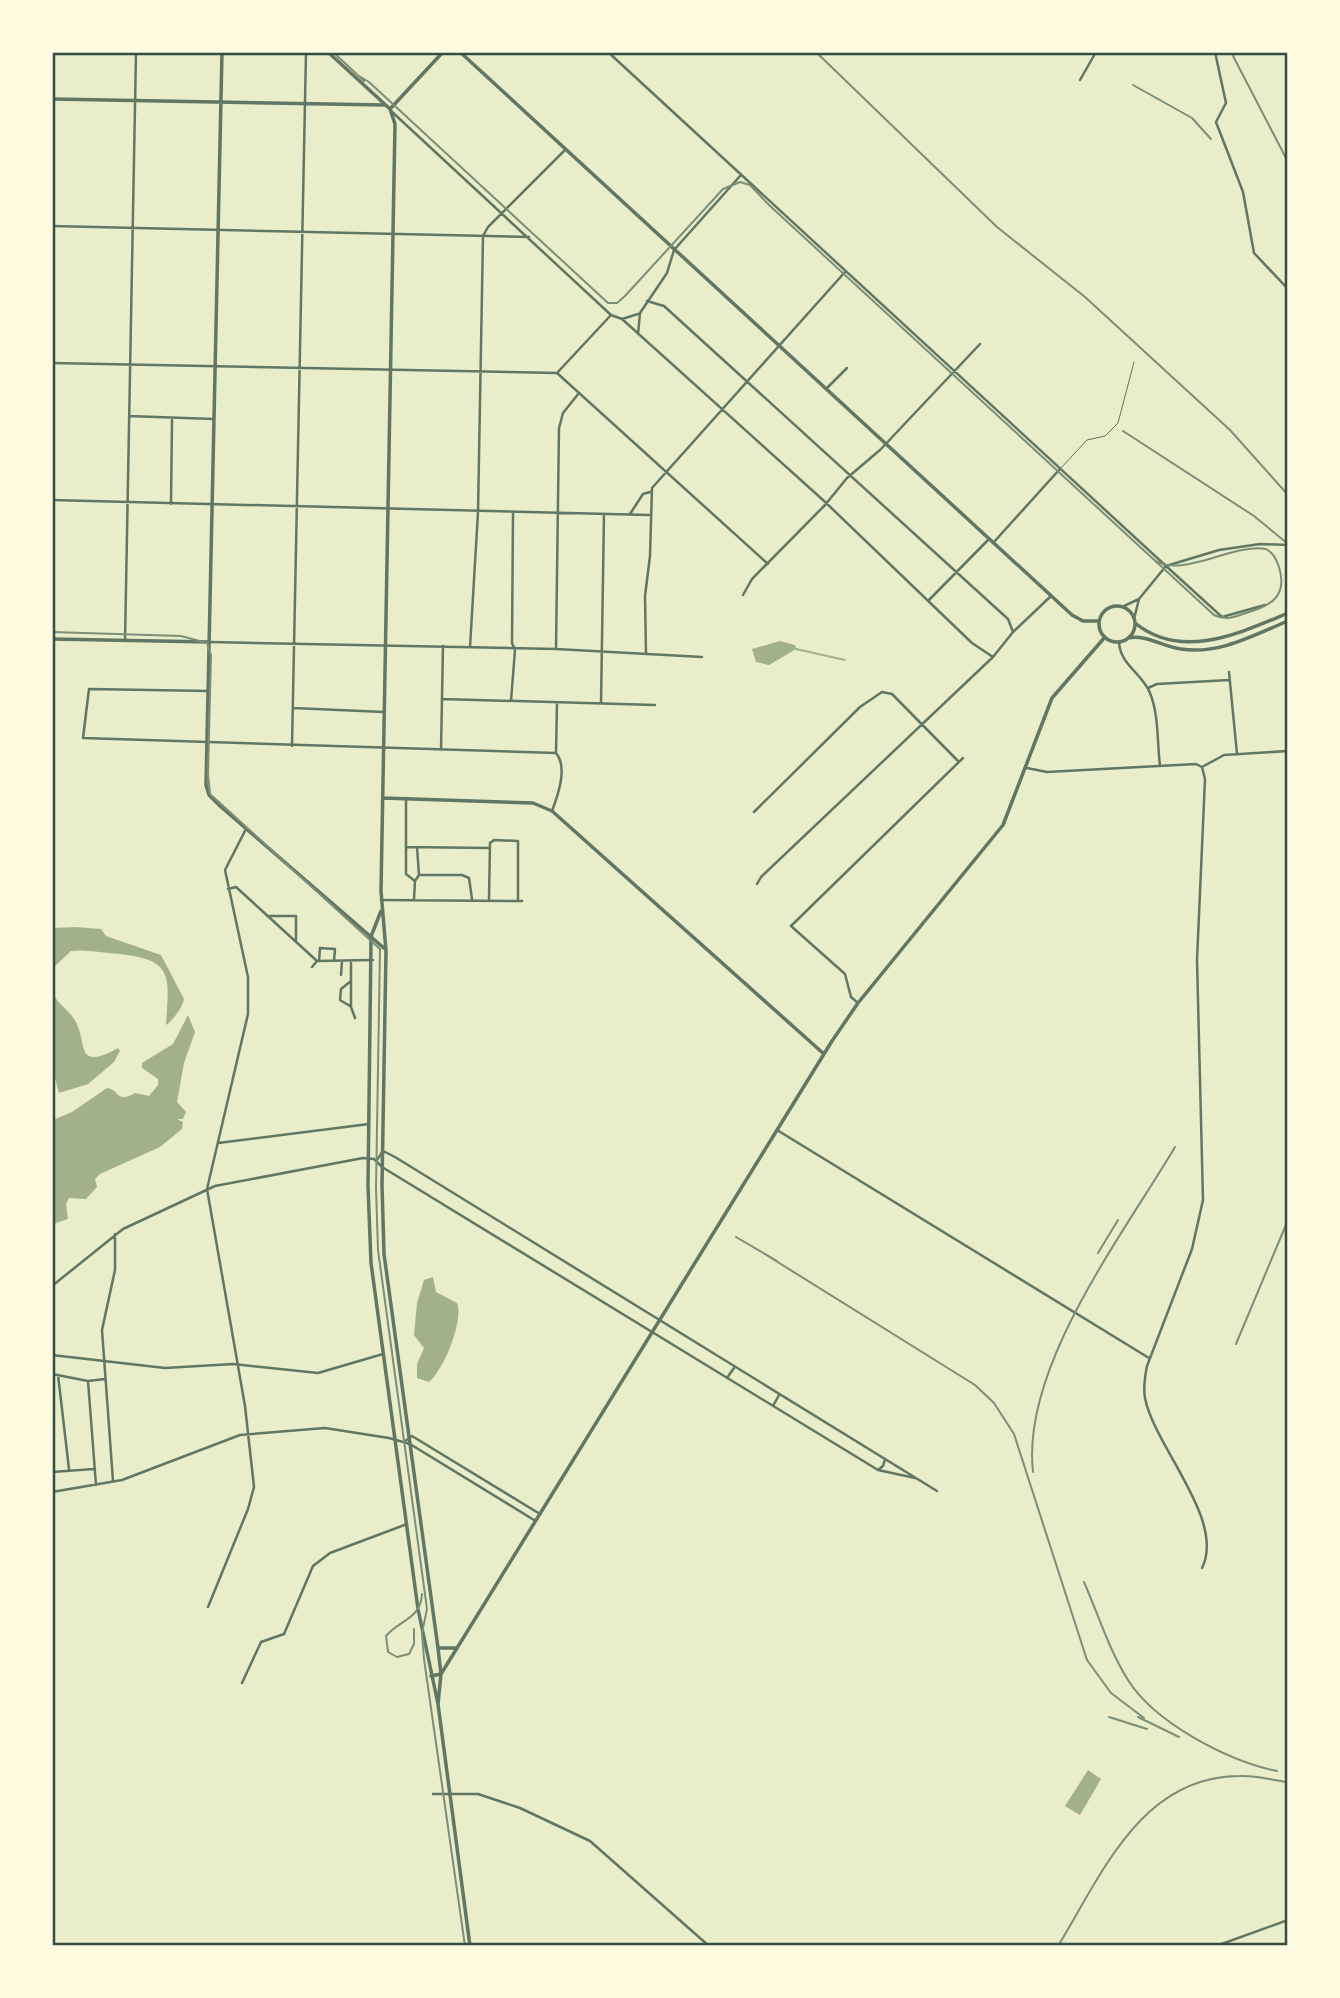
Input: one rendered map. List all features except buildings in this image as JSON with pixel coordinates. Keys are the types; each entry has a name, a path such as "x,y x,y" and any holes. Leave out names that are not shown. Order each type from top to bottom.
{"street":[{"path":"125,641 136,52"},
{"path":"222,52 208,791 246,829 370,940 386,951"},
{"path":"292,746 306,52"},
{"path":"328,52 611,315 622,319 972,643 993,657"},
{"path":"390,109 443,52"},
{"path":"460,52 1051,596 1079,620 1099,621"},
{"path":"608,52 1218,615 1227,617 1265,605"},
{"path":"1080,80 1096,52"},
{"path":"1215,52 1226,103 1216,122 1242,192 1254,253 1287,289"},
{"path":"52,99 385,105"},
{"path":"390,109 395,124 381,909 386,951 382,1167 384,1254 438,1648 441,1674 438,1704"},
{"path":"470,647 478,512 483,236 488,227 504,214 564,150"},
{"path":"638,334 640,313 667,274 674,250 741,175"},
{"path":"52,226 529,237"},
{"path":"646,654 650,492 665,471 748,383 845,272"},
{"path":"647,301 664,306 1008,619 1013,632"},
{"path":"622,319 640,313"},
{"path":"557,373 611,315"},
{"path":"743,595 752,579 850,476 886,444 980,344"},
{"path":"52,363 557,373 768,564"},
{"path":"826,389 847,368"},
{"path":"556,649 559,428 563,413 579,393"},
{"path":"129,416 215,419"},
{"path":"171,504 172,419"},
{"path":"993,543 1060,469"},
{"path":"629,515 643,494 650,492"},
{"path":"52,500 649,515"},
{"path":"511,701 515,649 512,643 513,513"},
{"path":"601,704 604,514"},
{"path":"928,601 989,538"},
{"path":"1099,621 1107,609 1122,607 1139,599 1166,566 1219,550 1260,544 1287,545"},
{"path":"757,884 763,875 993,657 1013,632 1051,596"},
{"path":"1128,638 1139,599"},
{"path":"1122,607 1145,630 1175,640 1200,642 1226,638 1287,613"},
{"path":"1099,621 1105,637 1119,642 1140,637 1183,650 1205,650 1231,645 1287,621"},
{"path":"431,1676 441,1674 858,1003 1003,825 1052,698 1105,637"},
{"path":"52,639 556,649 702,657"},
{"path":"1119,642 1123,660 1147,688 1154,704 1160,766"},
{"path":"441,750 443,646"},
{"path":"1228,672 1237,754"},
{"path":"1147,688 1157,684 1229,680"},
{"path":"209,691 89,689 83,738 556,753"},
{"path":"754,812 876,693 892,694 959,762"},
{"path":"442,699 655,705"},
{"path":"552,811 560,784 561,759 556,753 557,703"},
{"path":"293,708 385,712"},
{"path":"1202,767 1224,755 1287,751"},
{"path":"858,1003 851,997 845,974 792,926 963,758"},
{"path":"1027,768 1047,772 1196,764 1202,767 1205,779 1197,960 1203,1200 1192,1249 1149,1359 1144,1396 1150,1416 1190,1489 1199,1514 1208,1556 1202,1568"},
{"path":"383,797 533,803 552,811 824,1054"},
{"path":"406,798 406,874 415,881"},
{"path":"208,1607 253,1494 249,1434 207,1189 246,1023 249,995 225,870 246,829"},
{"path":"382,900 520,900 518,841 494,840 489,848 489,899"},
{"path":"406,847 489,848"},
{"path":"414,899 415,881 419,875 417,847"},
{"path":"419,875 461,875 469,878 472,899"},
{"path":"228,889 236,887 318,961 373,960"},
{"path":"381,909 370,940 373,960 368,1158 371,1263 407,1524 431,1676 438,1704 470,1945"},
{"path":"267,916 296,916 296,942"},
{"path":"312,967 318,961 320,948 335,949 334,961"},
{"path":"341,975 342,961"},
{"path":"351,962 351,1007 355,1018"},
{"path":"351,981 341,989 340,1000 351,1007"},
{"path":"218,1143 369,1124"},
{"path":"777,1130 1149,1359"},
{"path":"377,1160 383,1152"},
{"path":"383,1152 937,1491"},
{"path":"52,1286 115,1234 207,1189 368,1158 377,1160 382,1167 878,1470 915,1478"},
{"path":"113,1483 102,1331 115,1270 115,1234"},
{"path":"52,1355 165,1368 238,1365 318,1373 383,1354"},
{"path":"727,1378 734,1368"},
{"path":"52,1374 88,1381 105,1379"},
{"path":"58,1375 69,1469"},
{"path":"88,1381 96,1485"},
{"path":"773,1406 779,1395"},
{"path":"52,1492 113,1483 249,1434 325,1428 395,1439 410,1444 535,1521"},
{"path":"404,1442 409,1436"},
{"path":"409,1436 540,1514"},
{"path":"878,1470 885,1459"},
{"path":"52,1472 94,1469"},
{"path":"242,1684 261,1642 285,1634 313,1566 327,1554 407,1524"},
{"path":"438,1648 458,1647"},
{"path":"433,1794 478,1794 520,1808 590,1841 709,1945"},
{"path":"1216,1945 1287,1920"}],"lane":[{"path":"1060,469 1087,440 1105,436 1118,423 1134,362"}],"shaded area":[{"path":"780,641 795,645 796,649 769,665 756,662 752,649"},
{"path":"53,928 101,929 106,936 161,955 184,999 172,1020 166,1025 168,994 164,973 159,966 138,957 71,951 54,967 53,981"},
{"path":"52,989 74,1019 88,1056 104,1055 118,1048 120,1051 114,1062 88,1084 59,1093 53,1071"},
{"path":"188,1015 195,1032 184,1063 177,1102 186,1112 183,1119 177,1119 183,1122 182,1129 160,1147 100,1174 95,1179 97,1187 86,1199 69,1198 66,1204 68,1219 53,1224 53,1120 72,1112 107,1088 121,1097 135,1093 149,1096 158,1085 158,1079 142,1068 142,1063 173,1044"},
{"path":"433,1277 436,1292 457,1303 458,1321 451,1345 440,1368 429,1382 417,1378 417,1364 424,1348 414,1335 417,1303 424,1280"},
{"path":"1088,1770 1101,1779 1080,1815 1065,1806"}],"waterway":[{"path":"796,649 845,660"}],"tram line":[{"path":"333,52 364,81"},
{"path":"359,76 369,82 608,303 617,303 625,296 723,189 740,182 750,185 769,205 1214,615 1230,618 1263,607 1275,598 1281,585 1277,561 1266,549 1238,551 1177,565 1164,564 1153,559"},
{"path":"52,632 181,636 207,643 211,655 208,774 210,794 380,949 376,1188 378,1250 427,1609 422,1633 424,1659 465,1946"},
{"path":"414,1629 414,1644 409,1654 397,1657 388,1652 386,1636 414,1614 422,1594"}],"railway":[{"path":"816,52 997,227 1085,297 1230,430 1288,495"},
{"path":"1231,52 1288,162"},
{"path":"1133,85 1192,118 1211,139"},
{"path":"1123,431 1254,516 1288,544"},
{"path":"1033,1472 1034,1431 1043,1389 1059,1346 1104,1261 1175,1147"},
{"path":"1098,1253 1118,1220"},
{"path":"1236,1344 1288,1220"},
{"path":"736,1237 777,1261"},
{"path":"768,1256 975,1385 994,1403 1014,1434 1087,1660 1111,1693 1144,1718"},
{"path":"1084,1582 1115,1657 1140,1696 1194,1738 1237,1759 1277,1771"},
{"path":"1109,1717 1147,1729"},
{"path":"1138,1717 1179,1737"},
{"path":"1058,1946 1091,1889 1128,1834 1151,1811 1176,1792 1206,1780 1240,1776 1288,1782"}]}
